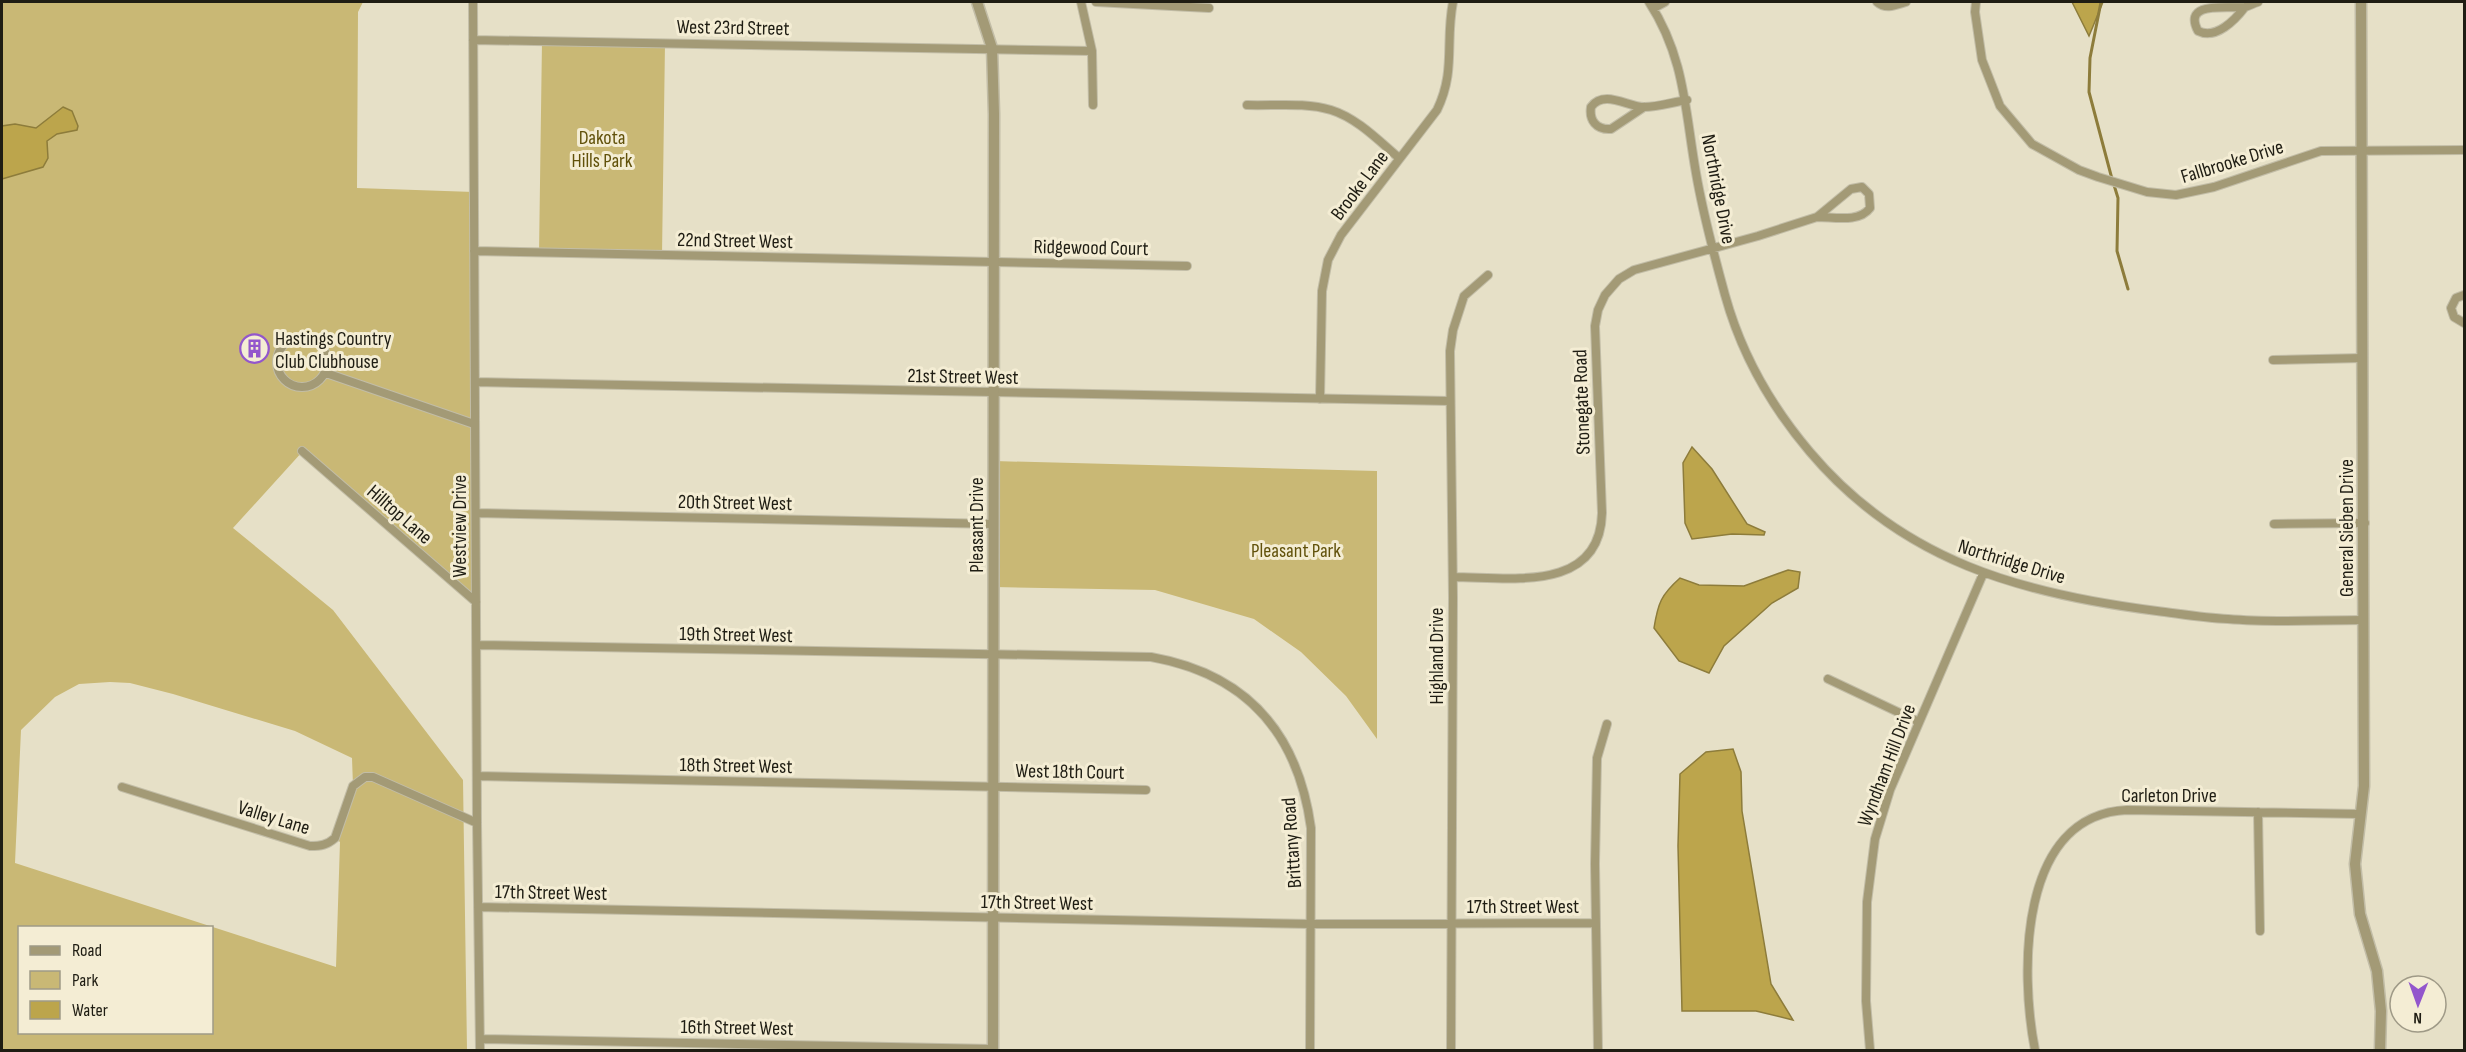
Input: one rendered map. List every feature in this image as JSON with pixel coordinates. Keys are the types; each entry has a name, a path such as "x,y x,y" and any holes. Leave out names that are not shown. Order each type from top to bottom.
{"street":[{"name":"Westview Drive","path":"473,2 474,424 480,1050"},
{"name":"Pleasant Drive","path":"977,2 992,48 995,262 993,1050"},
{"path":"1081,2 1092,51 1093,105"},
{"path":"1096,2 1209,8"},
{"name":"Brooke Lane","path":"1320,399 1323,291 1328,260 1341,235 1437,110 1447,91 1453,2"},
{"path":"1652,5 1665,2"},
{"path":"1877,2 1891,6 1906,2"},
{"name":"Fallbrooke Drive","path":"1976,2 1975,12 1982,60 2000,106 2032,144 2089,174 2147,192 2176,195 2214,188 2321,151 2464,150"},
{"path":"2245,7 2214,3 2198,9 2195,16 2198,31 2208,34 2218,31 2245,7 2258,2"},
{"name":"General Sieben Drive","path":"2361,2 2364,786 2355,864 2360,914 2377,972 2381,1011 2380,1050"},
{"name":"Northridge Drive","path":"1652,5 1675,54 1687,100 1696,177 1726,297 1740,339 1767,392 1800,440 1839,484 1886,522 1933,551 1983,574 2092,602 2227,619 2364,620"},
{"name":"West 23rd Street","path":"473,40 1092,51"},
{"path":"1644,107 1611,129 1598,127 1592,119 1591,107 1597,100 1618,101 1644,107 1687,100"},
{"path":"1247,105 1315,107 1333,111 1356,123 1400,158"},
{"path":"1862,188 1869,194 1870,208 1865,215 1855,218 1818,217 1851,189 1862,188"},
{"name":"Stonegate Road","path":"1453,577 1522,577 1559,574 1575,566 1589,553 1600,531 1602,513 1595,326 1598,310 1605,295 1619,279 1639,268 1818,217"},
{"name":"22nd Street West","path":"474,251 995,262"},
{"name":"Ridgewood Court","path":"995,262 1186,266"},
{"name":"Highland Drive","path":"1451,1050 1453,577 1450,351 1458,312 1464,296 1488,275"},
{"path":"2464,295 2456,298 2451,308 2454,317 2464,323"},
{"path":"310,338 324,349 328,365 326,373 312,386 294,387 281,377 278,369 278,355 282,347 292,339 310,338"},
{"path":"2273,360 2363,358"},
{"path":"326,373 474,424"},
{"name":"21st Street West","path":"475,382 1450,401"},
{"name":"Hilltop Lane","path":"302,451 476,602"},
{"name":"20th Street West","path":"476,513 994,524"},
{"path":"2274,524 2364,523"},
{"name":"Wyndham Hill Drive","path":"1870,1050 1866,979 1867,902 1872,856 1890,790 1983,574"},
{"name":"19th Street West","path":"477,645 994,655"},
{"name":"Brittany Road","path":"994,655 1151,657 1190,666 1224,682 1240,693 1273,726 1289,752 1303,783 1311,828 1310,1050"},
{"path":"1828,679 1919,722"},
{"path":"1598,1050 1595,923 1597,758 1607,724"},
{"name":"18th Street West","path":"477,776 994,786"},
{"name":"Valley Lane","path":"122,787 310,846 321,846 335,838 353,786 365,777 373,777 477,823"},
{"name":"West 18th Court","path":"994,786 1146,790"},
{"name":"Carleton Drive","path":"2035,1050 2028,1002 2032,923 2043,876 2050,858 2064,837 2080,823 2097,814 2110,811 2360,814"},
{"path":"2258,812 2260,931"},
{"name":"17th Street West","path":"478,907 1311,924 1595,923"},
{"name":"16th Street West","path":"480,1039 993,1050"}],"green space":[{"path":"2,2 363,2 358,12 357,188 474,192 476,602 303,451 233,528 333,610 463,780 467,1050 2,1050","holes":["130,683 295,731 352,758 353,786 335,838 340,842 336,967 213,927 213,1034 18,1034 18,926 209,926 15,863 21,730 55,697 79,684"]},
{"name":"Dakota Hills Park","path":"542,41 665,43 662,255 539,254"},
{"name":"Pleasant Park","path":"994,461 1377,471 1377,739 1346,696 1301,652 1254,619 1155,590 994,587"}],"water":[{"path":"2072,2 2103,2 2089,36"},
{"path":"63,107 72,111 78,126 77,130 57,134 47,141 48,158 43,167 2,179 2,126 15,124 36,128"},
{"path":"1692,447 1712,469 1747,524 1765,532 1764,535 1732,534 1692,539 1685,523 1683,463"},
{"path":"1788,570 1800,572 1798,588 1772,603 1724,646 1709,673 1679,661 1654,628 1661,600 1668,589 1680,578 1699,585 1744,586"},
{"path":"1733,749 1741,772 1742,811 1771,984 1793,1020 1756,1011 1682,1011 1678,846 1680,774 1706,752"}],"waterway":[{"path":"2101,2 2090,58 2089,92 2112,179"},
{"path":"2114,185 2118,198 2117,251 2128,289"}],"place":[{"name":"Hastings Country Club Clubhouse","path":"254,349"}]}
